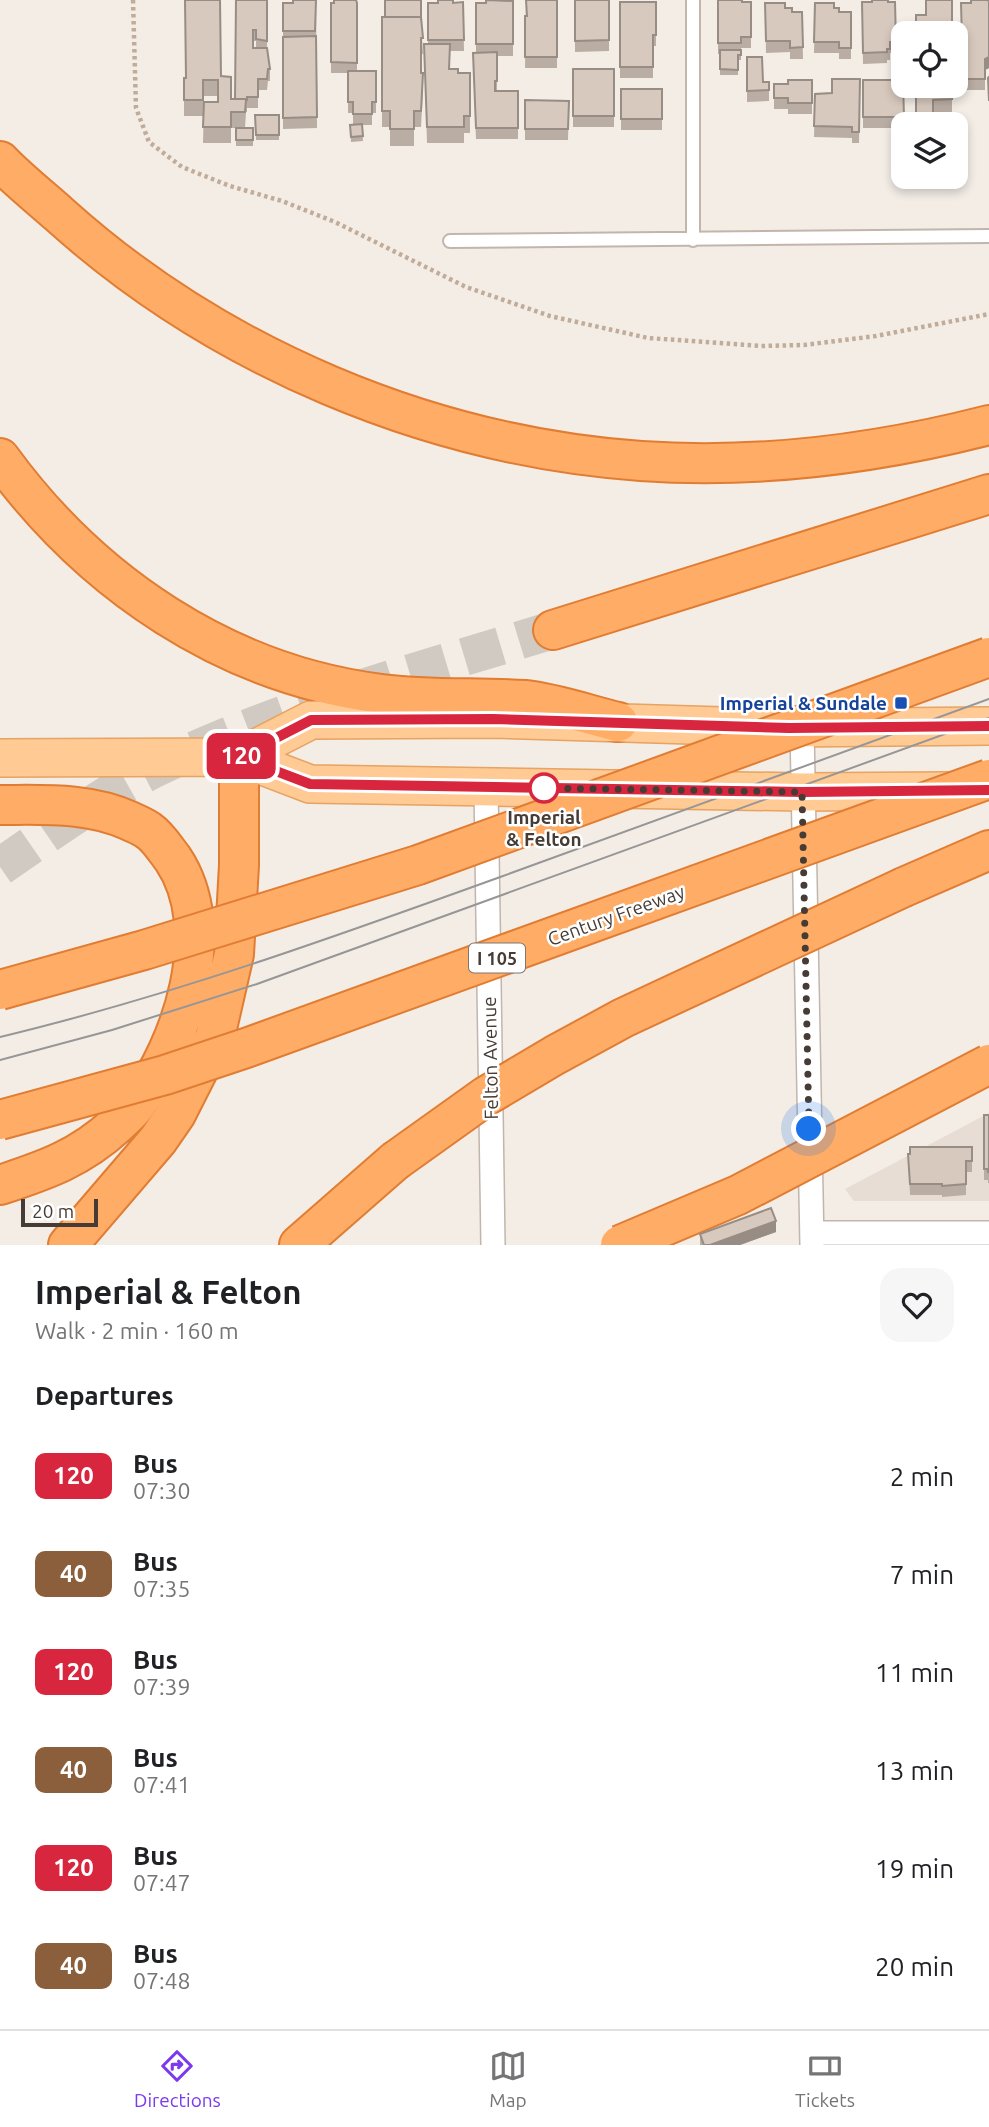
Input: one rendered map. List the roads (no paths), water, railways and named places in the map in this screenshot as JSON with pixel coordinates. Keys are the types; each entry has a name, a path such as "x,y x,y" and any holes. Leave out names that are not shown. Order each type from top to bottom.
{"highway":[{"path":"0,161 119,265 232,339 292,369 359,396 421,418 487,436 591,455 640,461 705,464 823,456 887,448 989,425"},
{"path":"0,458 22,489 54,524 115,580 198,634 256,664 326,684 381,694 527,701 618,723"},
{"path":"553,630 989,494"},
{"path":"0,990 144,950 418,865 989,657"},
{"path":"68,1245 158,1140 176,1114 215,1037 234,954 239,865 239,757"},
{"name":"Century Freeway","path":"0,1120 165,1075 246,1048 989,779"},
{"path":"0,805 74,806 112,813 149,831 184,876 195,916 193,962 187,998 164,1057 134,1107 102,1138 72,1158 53,1168 0,1185"},
{"path":"299,1245 359,1190 432,1133 555,1055 623,1018 989,850"},
{"path":"620,1245 738,1195 989,1065"}],"main road":[{"path":"239,757 311,720 493,719 802,727 989,726"},
{"path":"0,758 239,757 310,784 802,792 989,790"}],"street":[{"path":"802,727 812,1239 989,1233"},
{"name":"Felton Avenue","path":"486,787 493,1245"}],"lane":[{"path":"693,0 693,240"},
{"path":"450,241 989,236"}],"tunnel":[{"path":"0,867 113,792 200,748 299,709 553,630"}],"tram line":[{"path":"0,1037 191,984 316,942 989,699"},
{"path":"0,1060 112,1030 257,984 989,718"}],"place":[{"name":"Imperial & Sundale","path":"901,703"},
{"name":"Imperial & Felton","path":"544,788"}]}
